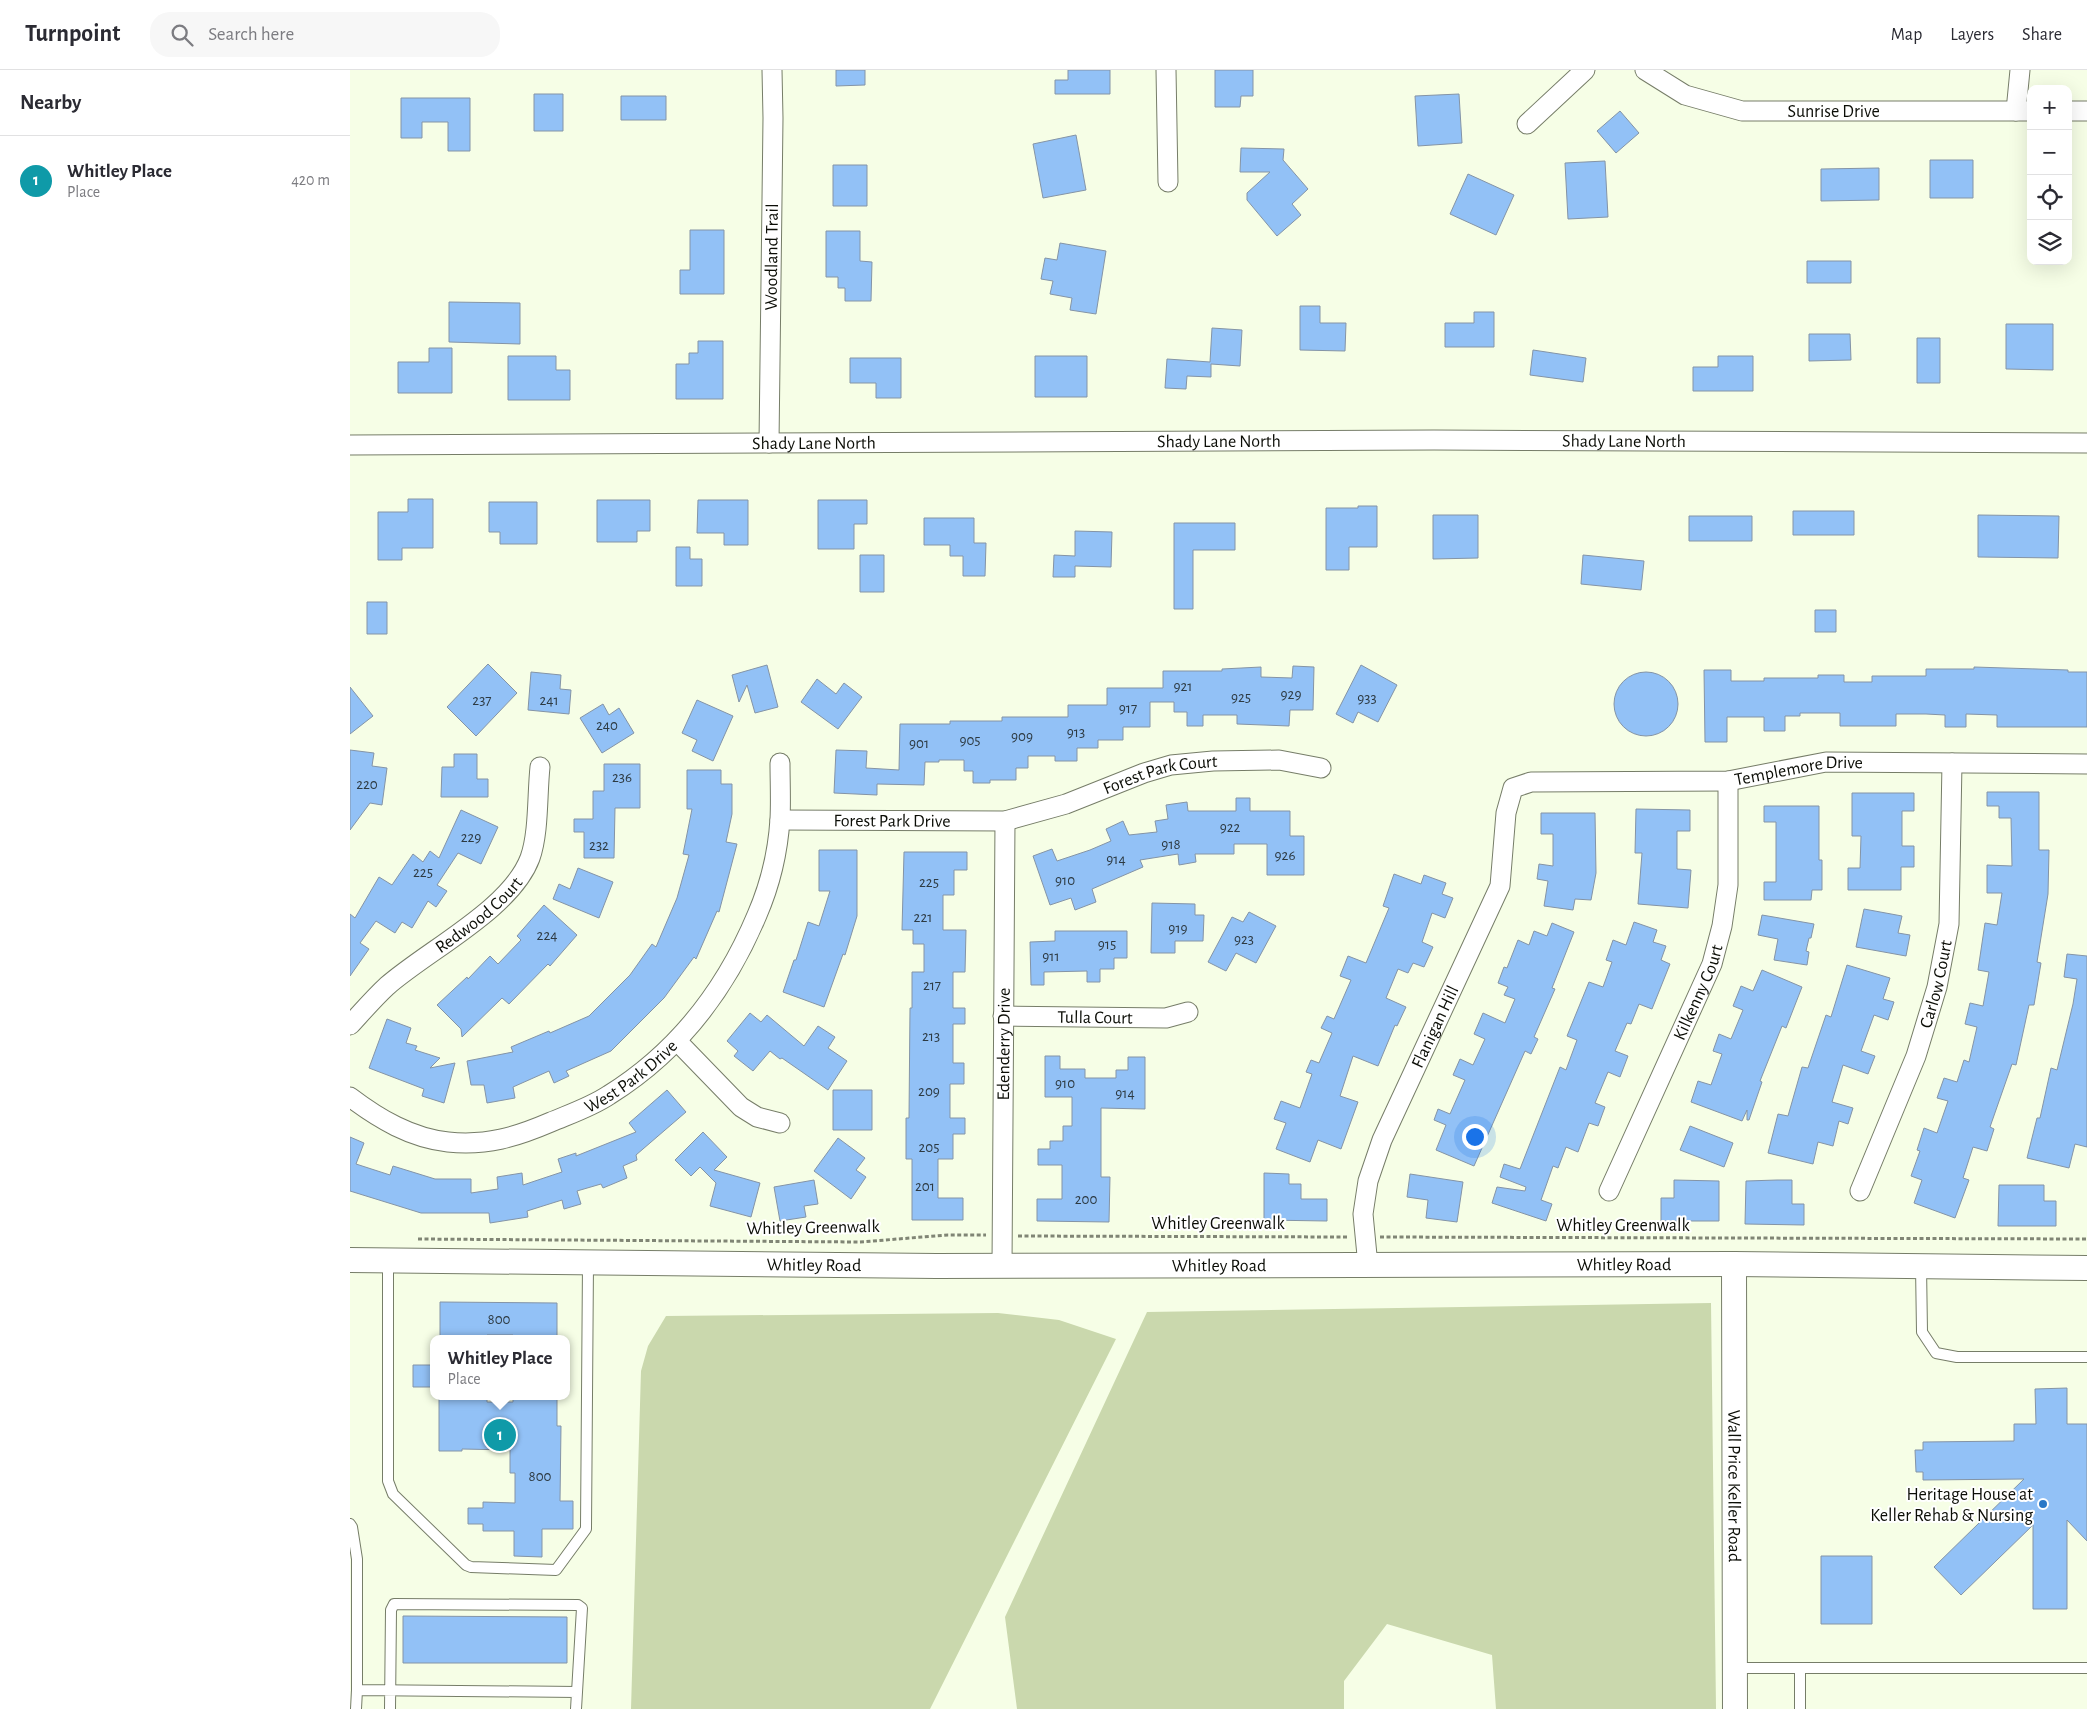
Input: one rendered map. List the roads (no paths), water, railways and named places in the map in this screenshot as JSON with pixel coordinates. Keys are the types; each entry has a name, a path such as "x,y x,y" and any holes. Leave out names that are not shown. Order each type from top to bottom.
{"street":[{"name":"Woodland Trail","path":"769,443 772,70"},
{"path":"1166,70 1168,182"},
{"path":"1527,124 1585,70"},
{"name":"Sunrise Drive","path":"1645,70 1685,95 1742,110 2023,111"},
{"path":"2020,70 2023,111"},
{"path":"2072,111 2087,111"},
{"name":"Shady Lane North","path":"350,445 1434,440 2087,443"},
{"name":"Forest Park Court","path":"1005,821 1066,804 1144,772 1171,765 1213,761 1279,760 1321,768"},
{"name":"Templemore Drive","path":"1513,788 1531,782 1728,781 1826,762 2087,764"},
{"name":"West Park Drive","path":"350,1097 371,1113 403,1130 430,1139 448,1142 497,1141 513,1138 577,1112 608,1096 638,1075 677,1042 698,1016 724,979 758,914 770,877 780,820 780,763"},
{"name":"Carlow Court","path":"1860,1192 1916,1056 1937,988 1949,924 1952,763"},
{"name":"Redwood Court","path":"350,1025 387,986 500,901 520,879 530,857 536,829 540,767"},
{"name":"Kilkenny Court","path":"1609,1191 1712,964 1722,926 1728,885 1728,781"},
{"name":"Flanigan Hill","path":"1368,1266 1363,1214 1368,1181 1382,1140 1500,886 1506,813 1513,788"},
{"name":"Forest Park Drive","path":"780,820 1005,821"},
{"name":"Edenderry Drive","path":"1002,1266 1005,821"},
{"name":"Tulla Court","path":"1003,1016 1166,1018 1188,1012"},
{"path":"677,1042 741,1107 757,1117 780,1123"},
{"name":"Whitley Road","path":"350,1260 1002,1266 1734,1264 2087,1268"},
{"name":"Wall Price Keller Road","path":"1734,1264 1735,1709"}],"lane":[{"path":"388,1261 388,1481 393,1494 466,1565 471,1567 556,1570 586,1529 588,1263"},
{"path":"1921,1266 1922,1332 1936,1353 1957,1357 2087,1358"},
{"path":"350,1524 357,1559 356,1709"},
{"path":"390,1709 391,1610 394,1604 578,1605 582,1608 576,1709"},
{"path":"1734,1668 2087,1668"},
{"path":"1800,1668 1800,1709"},
{"path":"357,1690 552,1690 577,1692"}],"place":[{"name":"Whitley Place","path":"500,1435"},
{"name":"Heritage House at Keller Rehab & Nursing","path":"2043,1504"}]}
